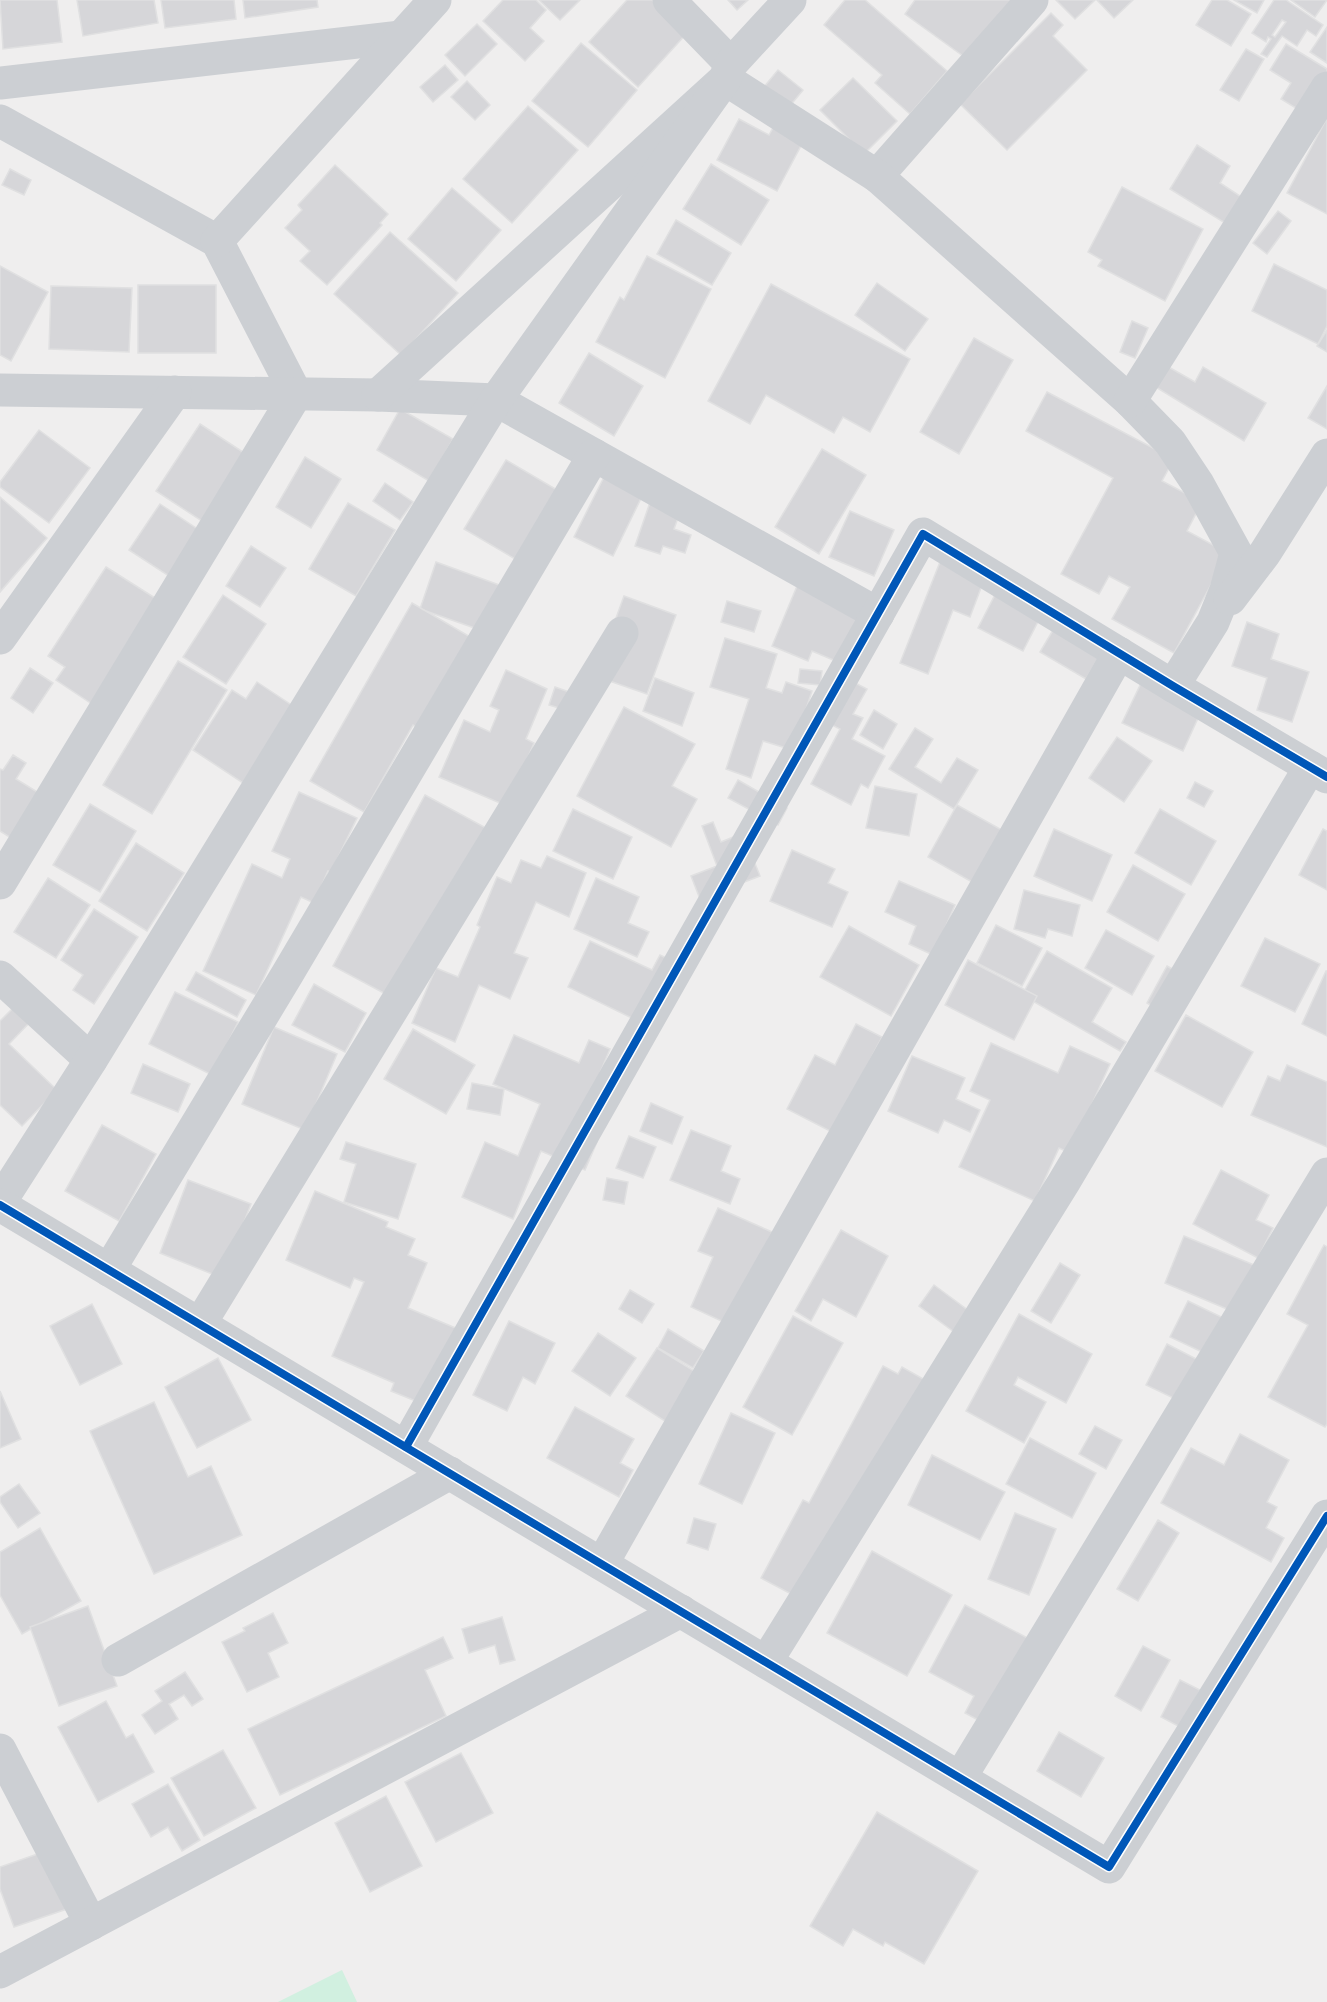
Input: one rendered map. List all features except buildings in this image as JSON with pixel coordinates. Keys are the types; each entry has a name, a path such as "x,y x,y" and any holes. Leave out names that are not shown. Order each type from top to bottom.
{"street":[{"path":"217,241 435,0"},
{"path":"669,0 728,71 877,176 1130,401 1170,442 1198,484 1236,553 1226,590 1213,622"},
{"path":"790,0 728,71 496,400 91,1060 0,1203 1109,1867 1327,1516"},
{"path":"877,176 1032,0"},
{"path":"0,83 401,37"},
{"path":"378,395 728,71"},
{"path":"1130,401 1327,88"},
{"path":"0,121 217,241 296,394"},
{"path":"1,390 378,395 496,400 878,614"},
{"path":"0,638 175,392"},
{"path":"0,883 296,394"},
{"path":"109,1270 288,973 594,454"},
{"path":"1173,686 1213,622 1265,553 1327,455"},
{"path":"406,1448 923,534 1318,772 766,1662"},
{"path":"200,1324 622,633"},
{"path":"602,1564 1119,653"},
{"path":"0,977 91,1060"},
{"path":"960,1778 1327,1174"},
{"path":"118,1660 450,1473"},
{"path":"0,1972 681,1611"},
{"path":"0,1750 91,1924"}],"green space":[{"path":"342,1970 357,2002 278,2002"}],"cycle path":[{"path":"406,1447 923,534 1327,777"},
{"path":"0,1205 1109,1867 1327,1516"}]}
